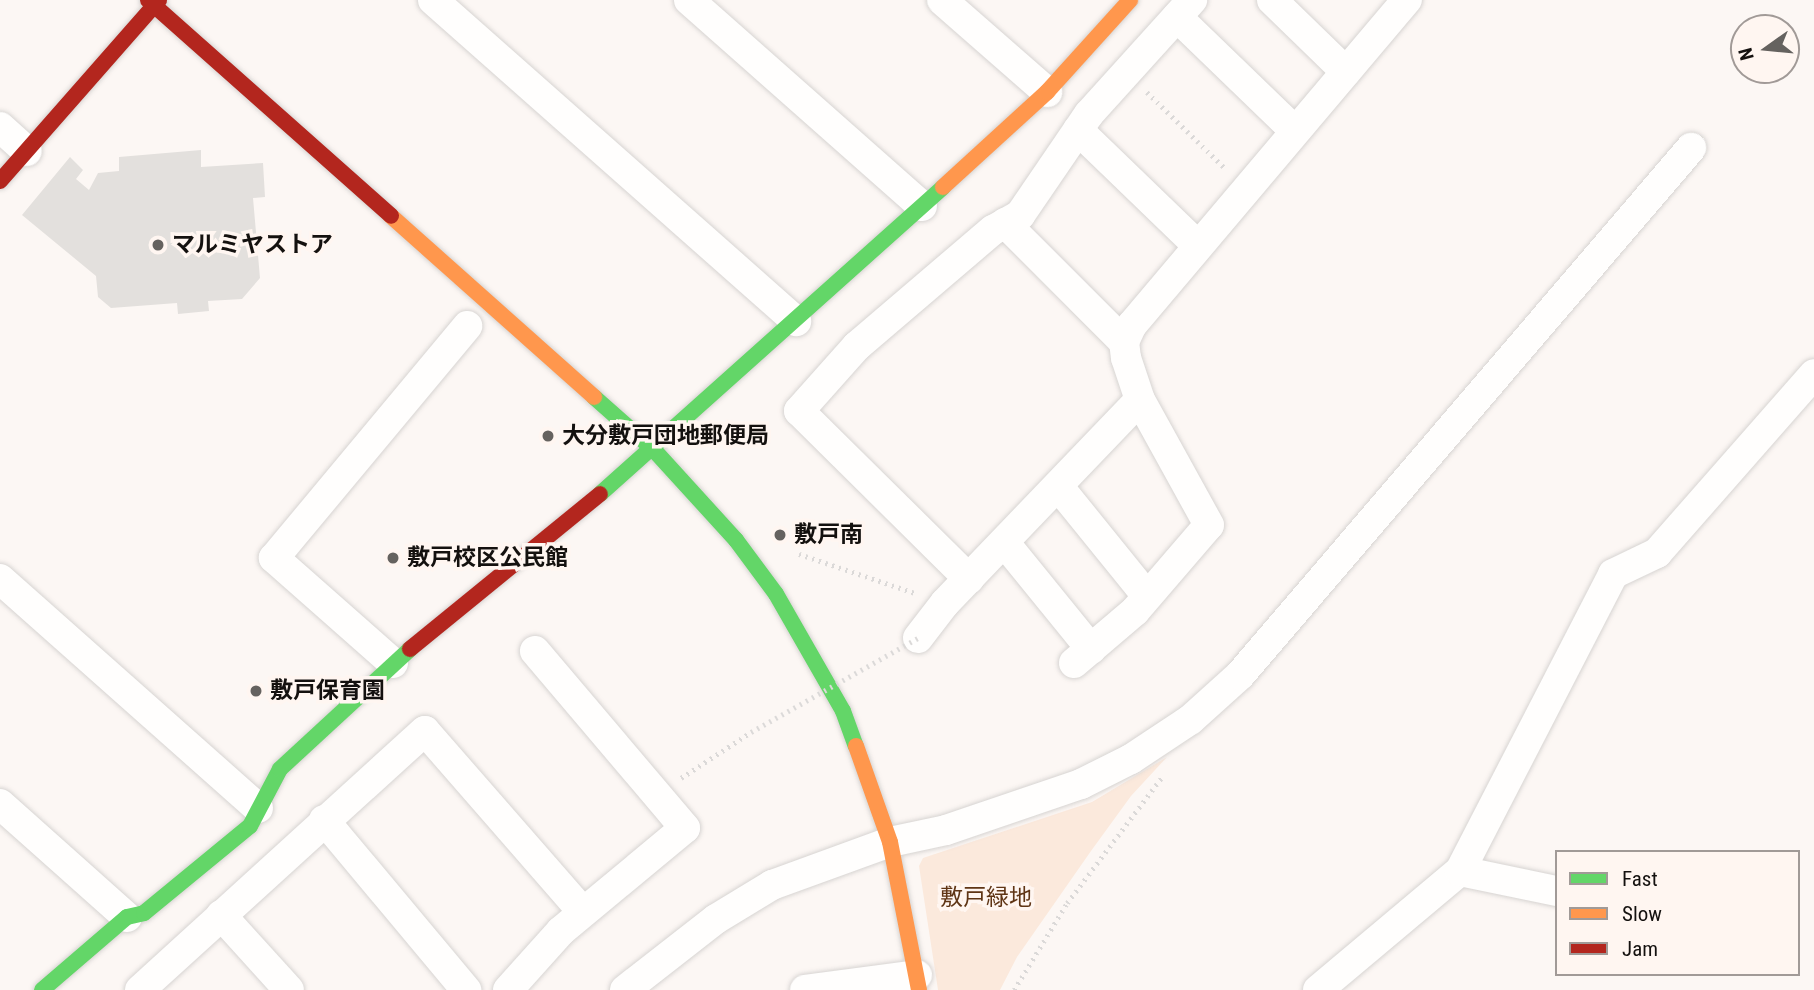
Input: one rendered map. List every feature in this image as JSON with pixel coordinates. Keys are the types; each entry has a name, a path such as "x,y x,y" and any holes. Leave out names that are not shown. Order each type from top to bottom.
{"street":[{"path":"433,0 796,321"},
{"path":"689,0 922,206"},
{"path":"942,0 1047,92"},
{"path":"42,990 127,917 144,913 250,826 279,769 393,663 654,450 1047,92 1130,0"},
{"path":"1272,0 1346,72"},
{"path":"1124,342 1132,325 1407,0"},
{"path":"0,181 154,2 654,450 736,540 809,648 843,711 890,842 918,983 805,990"},
{"path":"969,579 799,411 857,346 1005,223 1020,215 1078,130 1184,8 1296,131"},
{"path":"0,127 27,151"},
{"path":"1078,130 1198,246"},
{"path":"625,990 716,919 772,885 890,842 946,830 1081,784 1131,759 1190,720 1240,675 1691,148"},
{"path":"1004,542 1082,656 1147,596 1209,525 1140,400 1124,342 1005,223"},
{"path":"393,663 274,558 467,326"},
{"path":"1326,987 1460,871 1613,574 1657,552 1814,374"},
{"path":"918,638 945,603 1140,400"},
{"path":"1058,486 1147,596"},
{"path":"0,579 258,808"},
{"path":"508,990 583,912 685,828 536,651"},
{"path":"140,990 425,731 583,912"},
{"path":"0,804 127,917"},
{"path":"324,820 466,990"},
{"path":"1460,871 1555,891"},
{"path":"221,915 289,990"}],"path":[{"path":"1127,72 1247,189"},
{"path":"799,554 945,603"},
{"path":"658,796 751,732 918,638"}],"green space":[{"name":"敷戸緑地","path":"1167,757 1131,796 1091,851 1017,957 1000,990 938,990 919,866 923,858 1092,802"}],"building":[{"name":"マルミヤストア","path":"201,150 201,167 263,163 265,197 253,198 260,278 242,299 208,301 209,311 178,314 177,303 111,308 98,297 96,276 22,215 70,157 83,170 76,179 89,190 98,173 119,171 119,157"}],"traffic: fast":[{"path":"600,494 943,187"},
{"path":"594,397 654,450 736,540 776,594 843,711 856,746"},
{"path":"42,990 127,917 144,913 250,826 280,769 410,649"}],"traffic: slow":[{"path":"943,187 1047,92 1130,0"},
{"path":"391,216 594,397"},
{"path":"856,746 890,842 919,990"}],"traffic: jam":[{"path":"148,0 391,216"},
{"path":"0,181 159,0"},
{"path":"410,649 600,494"}],"place":[{"name":"マルミヤストア","path":"158,245"},
{"name":"大分敷戸団地郵便局","path":"548,436"},
{"name":"敷戸南","path":"780,535"},
{"name":"敷戸校区公民館","path":"393,558"},
{"name":"敷戸保育園","path":"256,691"}]}
